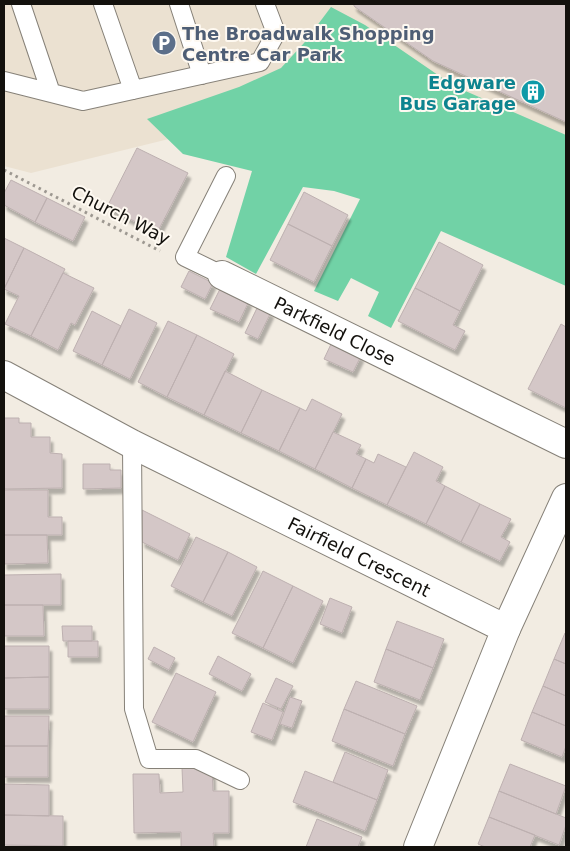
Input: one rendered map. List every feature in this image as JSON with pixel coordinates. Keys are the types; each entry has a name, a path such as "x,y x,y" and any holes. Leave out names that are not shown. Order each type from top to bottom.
{"street":[{"name":"Parkfield Close","path":"222,275 566,444"},
{"name":"Fairfield Crescent","path":"4,376 132,444 506,629"},
{"path":"418,847 506,629 566,498"}],"lane":[{"path":"21,4 51,93"},
{"path":"103,4 133,90"},
{"path":"179,4 202,75"},
{"path":"4,81 83,102 260,62 276,33 265,4"},
{"name":"Parkfield Close","path":"222,275 185,257 226,176"},
{"path":"132,444 134,709 149,759 196,759 240,780"}],"path":[{"name":"Church Way","path":"4,170 168,254"}],"shaded area":[{"path":"4,4 566,4 566,214 355,93 31,173 4,166"}],"green space":[{"path":"331,7 365,25 454,86 566,135 566,286 441,231 391,328 368,316 379,292 351,278 338,301 314,291 360,199 334,191 303,187 256,274 226,257 252,171 183,154 147,119 239,87 281,68 304,43"}],"building":[{"name":"Edgware Bus Garage","path":"353,4 566,4 566,122 433,61"},
{"path":"137,148 188,173 157,233 107,207"},
{"path":"11,180 47,198 35,222 4,205 4,193"},
{"path":"304,192 348,215 332,246 288,224"},
{"path":"47,198 85,217 73,241 35,222"},
{"path":"288,224 332,246 314,282 270,260"},
{"path":"4,238 24,248 4,289"},
{"path":"439,242 483,265 460,311 415,288"},
{"path":"24,248 65,269 31,336 5,324 19,296 4,289"},
{"path":"189,271 213,283 205,299 181,287"},
{"path":"63,273 94,288 75,325 71,323 58,350 31,336"},
{"path":"221,287 249,301 239,322 210,309"},
{"path":"415,288 460,311 453,325 465,331 455,350 398,321"},
{"path":"258,306 271,312 258,339 245,333"},
{"path":"129,309 157,323 130,379 102,365"},
{"path":"92,311 121,326 102,365 73,351"},
{"path":"168,321 197,335 167,397 138,382"},
{"path":"561,324 566,327 566,408 528,389"},
{"path":"197,335 234,354 204,415 167,397"},
{"path":"332,342 361,356 353,372 324,359"},
{"path":"225,371 262,390 241,433 204,415"},
{"path":"262,390 300,408 279,451 241,433"},
{"path":"312,399 342,414 315,469 279,451 300,408 306,411"},
{"path":"4,418 19,418 19,423 31,423 31,437 50,437 50,453 62,454 62,488 4,489"},
{"path":"333,432 361,445 356,454 366,459 352,488 315,469"},
{"path":"414,452 443,467 436,481 445,486 426,524 387,505"},
{"path":"378,454 406,467 387,505 352,488 366,459 374,463"},
{"path":"83,464 110,464 110,470 121,470 121,488 83,489"},
{"path":"445,486 480,504 461,542 426,524"},
{"path":"4,490 48,490 48,517 62,517 62,535 4,535"},
{"path":"480,504 511,519 501,537 510,542 500,561 461,542"},
{"path":"142,510 190,534 178,560 142,542"},
{"path":"4,535 47,535 48,563 4,564"},
{"path":"196,537 228,552 203,602 171,586"},
{"path":"228,552 257,567 232,616 203,602"},
{"path":"263,571 293,586 263,648 232,633"},
{"path":"61,574 61,605 4,605 4,575"},
{"path":"293,586 323,601 293,663 263,648"},
{"path":"330,598 352,607 342,633 320,624"},
{"path":"4,605 43,605 44,636 4,636"},
{"path":"397,621 444,639 433,668 386,649"},
{"path":"62,626 92,626 92,641 63,641"},
{"path":"566,633 566,664 554,659"},
{"path":"68,641 98,641 98,657 68,657"},
{"path":"4,646 49,646 49,677 4,678"},
{"path":"154,647 175,658 169,670 148,659"},
{"path":"386,649 433,668 420,700 374,682"},
{"path":"218,656 251,674 242,691 209,674"},
{"path":"554,659 566,664 566,696 543,686"},
{"path":"176,673 216,692 193,742 152,722"},
{"path":"49,677 49,709 4,709 4,678"},
{"path":"276,678 293,686 281,709 265,702"},
{"path":"356,681 417,706 405,734 344,709"},
{"path":"543,686 566,696 566,726 532,712"},
{"path":"290,697 302,701 292,728 280,724"},
{"path":"263,703 283,712 272,740 251,732"},
{"path":"344,709 405,734 393,766 332,741"},
{"path":"532,712 566,726 566,746 562,757 521,740"},
{"path":"4,716 49,716 48,746 4,746"},
{"path":"4,746 48,746 48,777 4,777"},
{"path":"345,752 388,770 377,800 333,782"},
{"path":"510,764 566,786 556,814 499,791"},
{"path":"182,768 212,768 213,791 229,791 229,833 213,833 214,847 181,847 181,832 134,833 133,774 159,774 160,793 183,792"},
{"path":"305,771 377,800 365,831 293,802"},
{"path":"4,784 49,785 49,816 4,815"},
{"path":"499,791 566,818 566,825 559,845 489,817"},
{"path":"4,815 63,816 63,846 4,845"},
{"path":"489,817 535,835 530,847 485,847 478,844"},
{"path":"317,819 362,837 358,847 306,847"}],"place":[{"name":"The Broadwalk Shopping Centre Car Park","path":"164,43"},
{"name":"Edgware Bus Garage","path":"533,92"}]}
